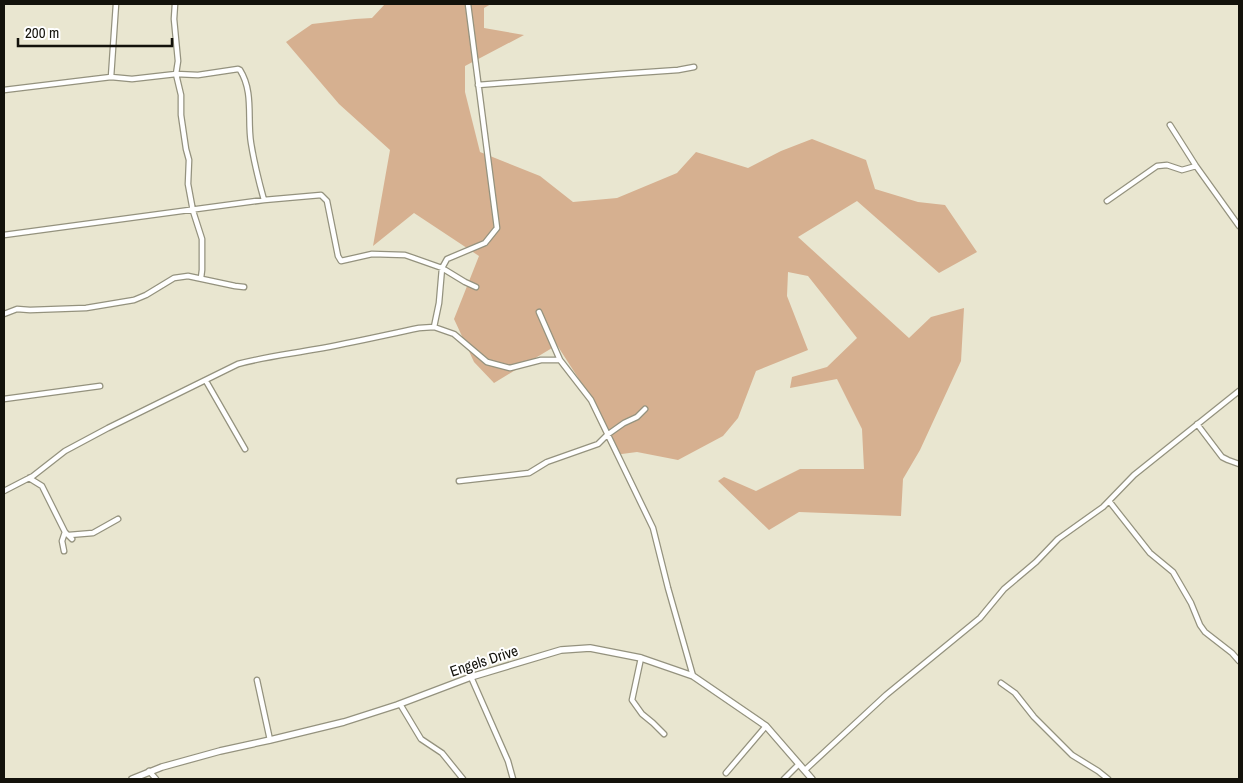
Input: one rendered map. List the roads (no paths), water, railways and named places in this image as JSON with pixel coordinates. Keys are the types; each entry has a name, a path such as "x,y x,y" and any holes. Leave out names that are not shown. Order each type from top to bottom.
{"street":[{"path":"111,77 116,4"},
{"path":"175,4 174,19 178,61 176,74 181,95 181,115 189,160 188,184 193,210 202,238 201,278"},
{"path":"434,327 439,303 442,268 447,258 485,243 497,228 468,4"},
{"path":"478,85 678,70 694,67"},
{"path":"4,90 111,77 132,79 176,74 198,75 238,70 242,72 249,99 250,142 264,200"},
{"path":"1170,125 1196,166 1239,226"},
{"path":"1107,202 1157,166 1167,165 1182,170 1196,166"},
{"path":"4,235 264,200 321,195 327,201 338,256 341,260 372,254 404,255 442,268 465,282 476,286"},
{"path":"4,314 17,309 86,308 134,300 174,278 188,276 244,287"},
{"path":"539,312 560,360 591,400 653,528 693,676"},
{"path":"4,491 29,478 65,451 108,428 238,364 259,359 419,328 434,327 454,334 486,362 510,368 541,360 560,360"},
{"path":"206,380 245,449"},
{"path":"4,399 100,386"},
{"path":"805,770 886,695 980,618 1004,589 1036,562 1058,539 1103,507 1134,475 1239,391"},
{"path":"459,482 529,473 547,462 598,444 607,435 624,423 637,417 645,409"},
{"path":"1197,424 1222,456 1239,464"},
{"path":"29,478 42,486 69,535"},
{"path":"1109,501 1150,553 1173,572 1205,632 1232,653 1239,661"},
{"path":"64,551 62,541 69,535 93,533 118,519"},
{"name":"Engels Drive","path":"132,779 149,771 220,750 344,722 400,704 471,677 560,650 590,648 641,658 693,676 766,726 812,779"},
{"path":"641,658 632,700 642,714 664,734"},
{"path":"471,677 508,762 513,779"},
{"path":"257,680 270,740"},
{"path":"1001,683 1015,693 1034,717 1072,755 1108,779"},
{"path":"400,704 421,739 442,753 463,779"},
{"path":"726,773 766,726"},
{"path":"784,779 799,764"},
{"path":"149,771 156,779"}]}
